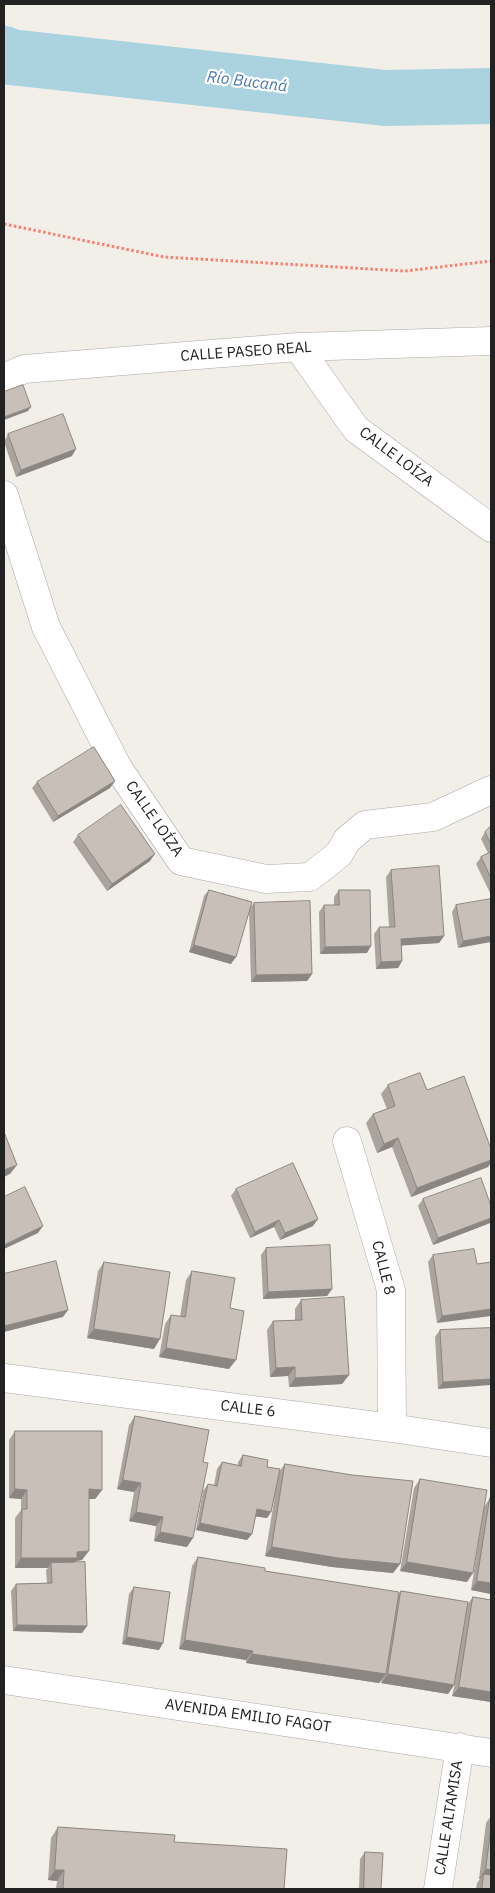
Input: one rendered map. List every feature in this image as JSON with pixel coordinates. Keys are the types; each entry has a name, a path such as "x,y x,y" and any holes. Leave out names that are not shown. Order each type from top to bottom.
{"street":[{"name":"CALLE PASEO REAL","path":"4,378 24,369 298,347 491,341"},
{"name":"CALLE LOÍZA","path":"298,347 356,429 491,528"},
{"name":"CALLE LOÍZA","path":"4,494 46,627 118,768 181,860 266,879 310,877 339,854 347,840 365,825 433,817 491,790"},
{"name":"CALLE 8","path":"347,1142 391,1290 392,1428"},
{"name":"CALLE 6","path":"4,1378 392,1428 491,1443"},
{"name":"AVENIDA EMILIO FAGOT","path":"4,1680 491,1753"},
{"name":"CALLE ALTAMISA","path":"438,1889 460,1747"}],"path":[{"path":"4,224 164,257 405,271 491,262"}],"building":[{"path":"23,385 31,407 4,417 4,392"},
{"path":"63,414 76,449 21,470 8,434"},
{"path":"94,747 115,781 58,816 37,782"},
{"path":"121,805 155,854 112,884 78,835"},
{"path":"491,826 491,844 485,832"},
{"path":"491,852 491,878 481,857"},
{"path":"439,866 444,936 401,939 402,961 381,962 379,927 395,927 391,870"},
{"path":"209,890 252,902 236,957 194,945"},
{"path":"339,890 370,890 371,946 325,947 324,905 339,905"},
{"path":"491,899 491,936 463,941 456,905"},
{"path":"310,901 312,974 256,975 254,903"},
{"path":"420,1073 427,1090 464,1076 491,1149 491,1160 417,1188 398,1138 384,1144 373,1114 395,1106 388,1085"},
{"path":"4,1132 17,1165 4,1170"},
{"path":"293,1163 318,1219 285,1233 279,1220 255,1232 236,1189"},
{"path":"481,1178 491,1206 491,1218 438,1238 423,1199"},
{"path":"25,1187 43,1226 4,1245 4,1197"},
{"path":"330,1245 332,1289 268,1292 266,1248"},
{"path":"474,1249 477,1264 491,1262 491,1309 442,1316 433,1255"},
{"path":"56,1261 68,1310 4,1326 4,1274"},
{"path":"104,1262 170,1272 160,1339 94,1329"},
{"path":"192,1271 235,1278 230,1308 244,1311 236,1360 166,1348 171,1315 185,1317"},
{"path":"344,1297 349,1375 295,1378 295,1367 276,1368 273,1321 302,1320 301,1300"},
{"path":"491,1328 491,1379 443,1382 440,1330"},
{"path":"135,1416 209,1430 203,1462 208,1463 193,1538 160,1532 163,1517 136,1512 141,1483 123,1480"},
{"path":"15,1431 102,1431 102,1490 89,1489 89,1551 77,1552 77,1558 21,1558 22,1509 27,1509 27,1490 15,1489"},
{"path":"243,1455 268,1460 267,1467 280,1469 271,1512 257,1509 252,1534 200,1523 208,1484 217,1486 222,1462 241,1466"},
{"path":"285,1464 352,1475 413,1481 400,1564 338,1558 272,1547"},
{"path":"420,1479 487,1490 473,1573 407,1562"},
{"path":"491,1498 491,1583 477,1581"},
{"path":"198,1557 265,1568 265,1571 399,1592 386,1674 252,1654 253,1651 185,1640"},
{"path":"85,1562 87,1626 17,1625 16,1584 52,1583 51,1563"},
{"path":"134,1587 170,1592 163,1643 127,1637"},
{"path":"401,1591 468,1602 454,1685 388,1674"},
{"path":"473,1597 491,1600 491,1692 459,1687"},
{"path":"58,1827 175,1835 174,1842 287,1849 284,1889 63,1889 64,1870 55,1870"},
{"path":"491,1827 491,1870 486,1869"},
{"path":"365,1852 383,1853 381,1889 364,1889"},
{"path":"484,1874 491,1875 491,1889 482,1889"}],"waterway":[{"name":"Río Bucaná","path":"4,54 10,57 385,98 491,96"}]}
